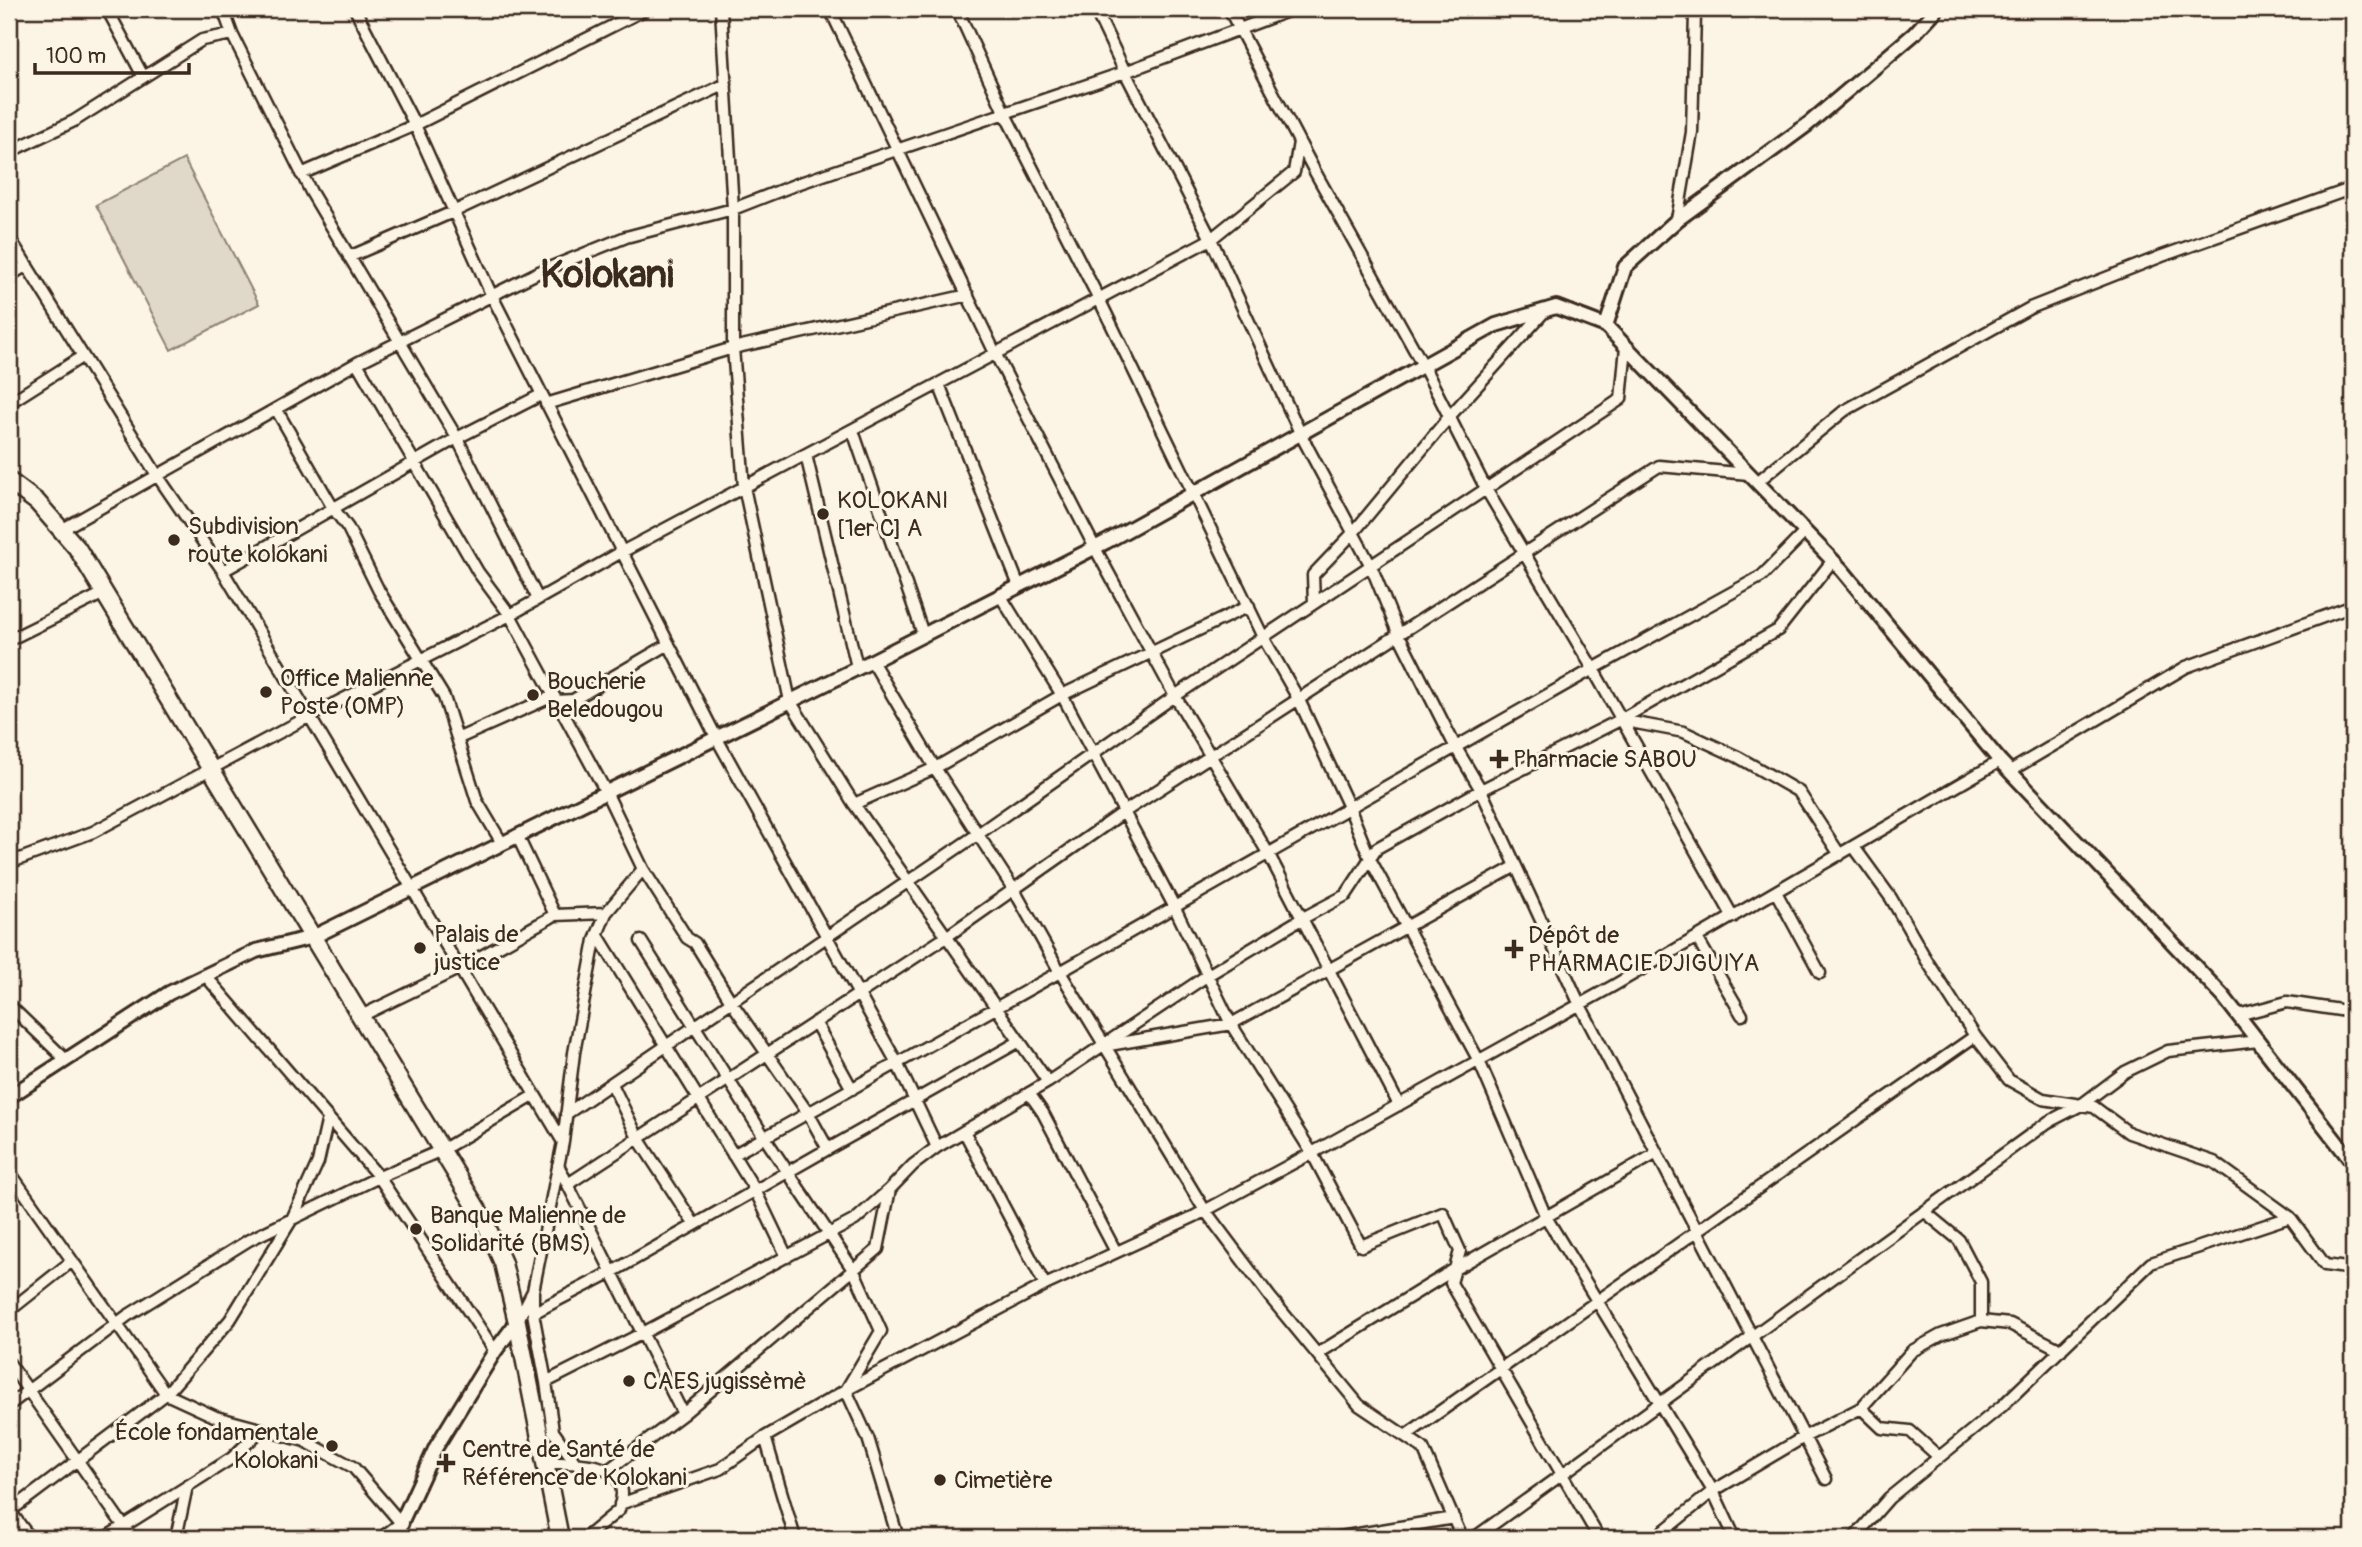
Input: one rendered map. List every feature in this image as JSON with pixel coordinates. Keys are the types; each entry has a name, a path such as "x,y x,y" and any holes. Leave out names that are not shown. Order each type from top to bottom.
{"highway":[{"path":"9,481 37,502 77,548 484,1220 503,1263 560,1538"}],"main road":[{"path":"394,1538 401,1523"}],"street":[{"path":"107,9 143,76"},
{"path":"223,9 232,34 302,173 457,438 538,599"},
{"path":"355,9 415,125 491,294 716,737 897,1063 937,1147"},
{"path":"302,173 415,125 646,9"},
{"path":"721,9 733,209 733,348 744,487 790,701 906,881 1048,1082"},
{"path":"831,9 996,355 1095,548 1175,696 1268,853 1399,1105"},
{"path":"957,9 1005,114 1099,299 1263,637 1299,700 1370,859 1479,1061 1546,1217 1713,1491 1735,1538"},
{"path":"1095,9 1211,239 1301,435 1371,566 1399,635 1455,746 1481,790 1580,1005 1826,1479"},
{"path":"1228,9 1424,367 1486,489 1593,669 1733,917"},
{"path":"61,530 357,363 491,294 626,237 733,209 797,184 1125,72 1293,9"},
{"path":"1676,220 1692,132 1697,9"},
{"path":"1606,326 1625,267 1676,220 1807,125 1914,34 1937,9"},
{"path":"9,152 74,121 201,40 232,34"},
{"path":"349,257 453,212 726,84"},
{"path":"9,863 93,832 310,716 510,615 744,487 1211,239 1294,172 1299,142"},
{"path":"568,1184 946,937 1124,813 1659,466 1753,478 1844,411 2030,308 2162,256 2353,188"},
{"path":"9,237 157,475 223,571 563,1142"},
{"path":"9,276 27,265"},
{"path":"223,571 457,438 544,399 733,348 968,295"},
{"path":"9,1097 169,993 256,951 313,937 872,661 1095,548 1496,325 1556,307 1606,326 1833,560 2000,761 2222,996 2353,1163"},
{"path":"1314,603 1313,575 1353,533 1449,417 1545,311"},
{"path":"566,1114 732,1003 1175,696 1621,399 1626,347"},
{"path":"9,403 83,356"},
{"path":"357,363 478,572 510,615 606,792 643,869 687,938 695,943 732,1003 808,1113 828,1149"},
{"path":"939,384 1019,586"},
{"path":"276,409 333,508 348,528 379,591 444,697 477,801 502,843"},
{"path":"853,431 923,634"},
{"path":"806,455 857,667"},
{"path":"733,1155 1455,746 1762,576 1805,532"},
{"path":"546,1382 855,1220 913,1165 937,1147 1048,1082 1208,975 1346,895 1377,848 1481,790 1620,720 1778,631 1833,560"},
{"path":"9,640 104,593"},
{"path":"1000,596 1062,695 1174,906 1231,1024 1312,1153 1361,1246 1443,1213 1461,1251 1451,1283 1599,1538"},
{"path":"854,804 935,768 1062,695 1153,654 1248,606"},
{"path":"2010,771 2186,667 2353,606"},
{"path":"459,738 551,697 557,701 573,700 669,644"},
{"path":"872,661 935,768 1014,890 1060,972 1204,1209 1270,1297 1359,1405 1423,1448 1462,1538"},
{"path":"1620,720 1684,732 1738,757 1798,792 1840,855"},
{"path":"620,1504 720,1469 765,1437 846,1390 1045,1284 1195,1216 1580,1005 2000,761"},
{"path":"517,835 555,915"},
{"path":"1854,847 1891,898 1975,1036 2009,1080 2043,1099 2094,1107 2129,1133 2214,1162 2290,1217 2325,1265 2353,1269"},
{"path":"1105,1045 1231,1024 1516,866"},
{"path":"576,1464 553,1431 533,1313 533,1291 563,1142 574,1053 597,934 606,913 643,869"},
{"path":"1776,892 1820,972"},
{"path":"361,1016 460,968 555,915 606,913"},
{"path":"597,934 755,1190 787,1256"},
{"path":"1697,938 1742,1015"},
{"path":"641,941 765,1138 854,1271 881,1332 846,1390"},
{"path":"205,975 379,1177 495,1351"},
{"path":"2238,1015 2287,1002 2353,1012"},
{"path":"9,1004 65,1059"},
{"path":"816,1022 852,1089"},
{"path":"1405,1436 1500,1367 1698,1233 1975,1036"},
{"path":"533,1313 612,1272 1020,1041"},
{"path":"1474,1538 2048,1122 2081,1105 2125,1072 2168,1051 2258,1041"},
{"path":"612,1084 638,1138 694,1224"},
{"path":"1029,1093 1043,1113 1116,1252"},
{"path":"9,1405 117,1323 249,1240 379,1177 442,1150 535,1095"},
{"path":"30,1538 9,1511 166,1394 230,1320 292,1219 318,1162 328,1118"},
{"path":"964,1131 1045,1284"},
{"path":"1317,1354 1455,1269 1657,1153"},
{"path":"558,1165 683,1414"},
{"path":"9,1171 166,1394 216,1417 305,1441 353,1467 401,1523"},
{"path":"607,1471 683,1414 878,1249 890,1189"},
{"path":"1925,1212 1959,1240 1981,1282 1982,1321"},
{"path":"1854,1538 1889,1498 2002,1406 2151,1263 2290,1217"},
{"path":"9,1311 72,1261"},
{"path":"381,1538 401,1523 436,1447 495,1351 517,1322 533,1291"},
{"path":"1655,1538 1713,1491 1804,1437 1861,1408 1912,1351 1941,1335 1982,1321 2010,1324 2061,1350"},
{"path":"9,1363 132,1538"},
{"path":"846,1390 868,1438 898,1538"},
{"path":"1861,1408 1882,1427 1910,1431 1939,1457"},
{"path":"105,1538 232,1458 262,1429"},
{"path":"765,1437 795,1538"},
{"path":"546,1464 595,1465 613,1474 622,1491 619,1510 585,1538"},
{"path":"176,1538 187,1486"},
{"path":"1334,1538 1454,1518"}],"shaded area":[{"path":"184,159 259,304 171,350 96,205"}],"place":[{"name":"KOLOKANI [1er C] A","path":"823,514"},
{"name":"Subdivision route kolokani","path":"174,540"},
{"name":"Office Malienne Poste (OMP)","path":"266,692"},
{"name":"Boucherie Beledougou","path":"533,695"},
{"name":"Pharmacie SABOU","path":"1499,759"},
{"name":"Palais de justice","path":"420,948"},
{"name":"Dépôt de PHARMACIE DJIGUIYA","path":"1514,949"},
{"name":"Banque Malienne de Solidarité (BMS)","path":"416,1229"},
{"name":"CAES jugissèmè","path":"629,1381"},
{"name":"École fondamentale Kolokani","path":"332,1446"},
{"name":"Centre de Santé de Référence de Kolokani","path":"446,1463"},
{"name":"Cimetière","path":"940,1480"}],"district":[{"name":"Kolokani","path":"607,275"}]}
